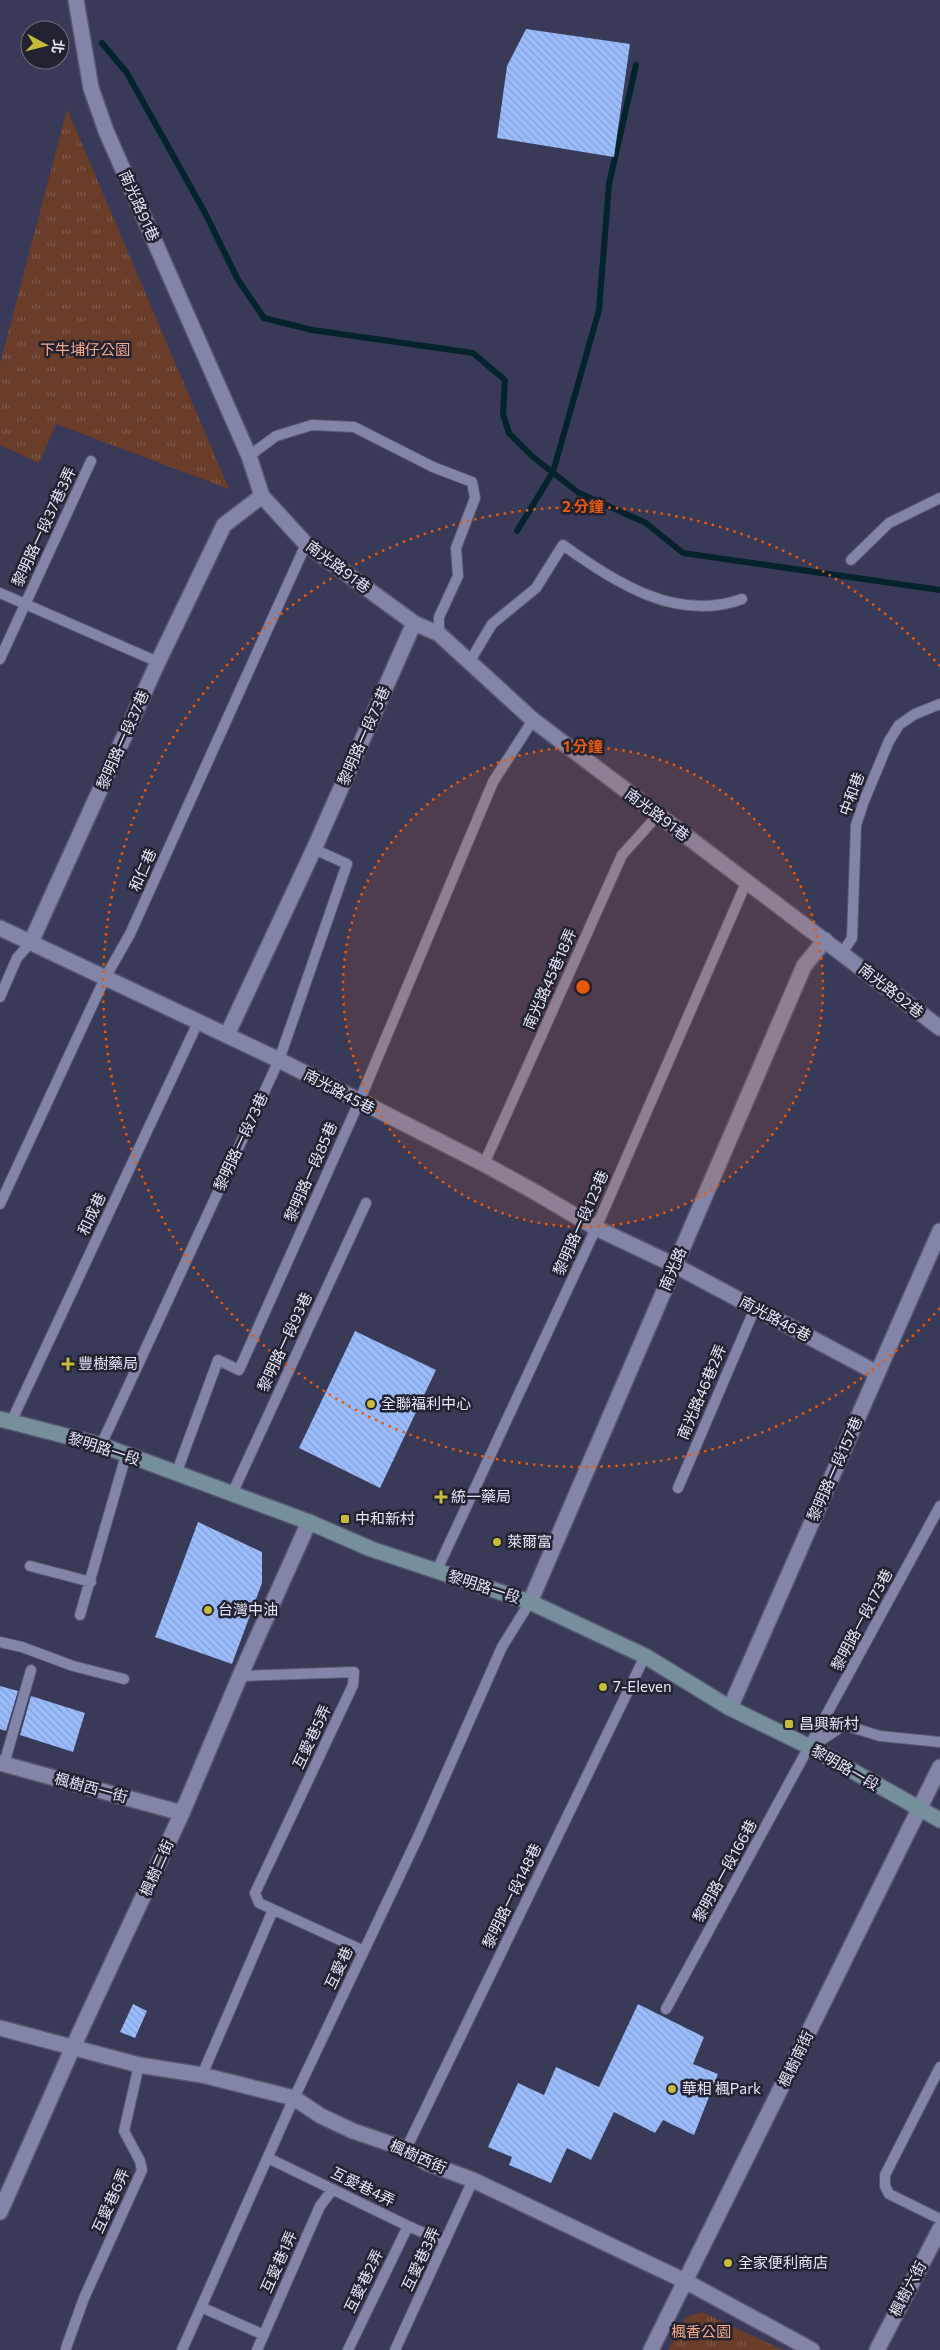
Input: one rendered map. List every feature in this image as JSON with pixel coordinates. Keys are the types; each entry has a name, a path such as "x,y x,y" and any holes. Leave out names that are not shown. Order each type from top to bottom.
{"main road":[{"name":"黎明路一段","path":"6,1419 101,1445 310,1522 371,1549 530,1602 644,1656 730,1708 810,1747 940,1820"}],"street":[{"name":"南光路91巷","path":"76,0 91,88 106,131 248,456 262,496 306,544 414,623 439,634 470,660 533,720 746,883 842,953"},
{"name":"黎明路一段37巷","path":"31,942 158,662 224,525 262,496"},
{"name":"黎明路一段73巷","path":"227,1035 314,850 414,623"},
{"name":"南光路45巷","path":"0,928 199,1020 279,1060 484,1164 596,1228 674,1266"},
{"name":"南光路","path":"530,1602 804,966 824,940"},
{"name":"南光路92巷","path":"842,953 940,1028"},
{"name":"黎明路一段157巷","path":"730,1708 940,1231"},
{"name":"南光路46巷","path":"674,1266 877,1373"},
{"name":"楓樹二街","path":"0,2212 73,2047 182,1813 240,1676 310,1522"},
{"name":"楓樹西一街","path":"2,1764 182,1813"},
{"name":"楓樹南街","path":"650,2350 940,1767"},
{"name":"楓樹西街","path":"0,2028 139,2065 202,2075 294,2098 321,2116 353,2131 406,2149 427,2163 474,2180 685,2281 812,2350"},
{"name":"楓樹六街","path":"877,2350 940,2229"}],"lane":[{"path":"248,456 276,436 312,425 354,426 433,467 472,482 475,498 456,548 458,576 439,617 439,634"},
{"name":"黎明路一段37巷3弄","path":"0,659 91,461"},
{"path":"851,560 889,523 940,498"},
{"name":"和仁巷","path":"0,1204 105,978 130,934 306,544"},
{"path":"470,660 492,624 536,588 563,545 604,574 627,586 674,604 723,606 742,599"},
{"path":"0,593 158,662"},
{"name":"中和巷","path":"842,953 852,938 856,825 864,801 888,741 899,725 915,714 940,704"},
{"name":"黎明路一段85巷","path":"176,1474 218,1360 239,1370 359,1102 493,782 533,720"},
{"name":"南光路45巷18弄","path":"484,1164 622,855 658,816"},
{"name":"黎明路一段73巷","path":"101,1445 279,1060 347,864 314,850"},
{"name":"黎明路一段123巷","path":"436,1572 596,1228 746,883"},
{"name":"黎明路一段37巷","path":"0,997 17,958 31,942"},
{"name":"和成巷","path":"6,1419 199,1020"},
{"name":"黎明路一段93巷","path":"232,1494 366,1203"},
{"name":"南光路46巷2弄","path":"678,1488 755,1308"},
{"path":"80,1614 91,1582 126,1455"},
{"name":"黎明路一段173巷","path":"810,1747 940,1506"},
{"path":"30,1566 91,1582"},
{"name":"互愛巷","path":"182,2350 294,2098 418,1837 502,1647 530,1602"},
{"path":"0,1642 22,1647 72,1666 124,1679"},
{"name":"黎明路一段148巷","path":"406,2149 644,1656"},
{"path":"2,1764 32,1670"},
{"name":"互愛巷5弄","path":"240,1676 354,1672 353,1685 255,1893 259,1903 364,1952"},
{"path":"810,1747 844,1725 880,1736 940,1742"},
{"name":"黎明路一段166巷","path":"666,2008 810,1747"},
{"path":"202,2075 273,1910"},
{"name":"互愛巷6弄","path":"66,2348 84,2298 142,2170 140,2161 124,2131 139,2065"},
{"path":"940,2067 885,2175 885,2186 888,2194 940,2219"},
{"name":"互愛巷4弄","path":"268,2158 445,2242"},
{"name":"互愛巷3弄","path":"395,2350 474,2180"},
{"name":"互愛巷1弄","path":"257,2350 320,2206 333,2189"},
{"name":"互愛巷2弄","path":"348,2350 408,2226"},
{"path":"201,2307 264,2335"}],"green space":[{"name":"下牛埔仔公園","path":"67,109 229,489 56,424 39,463 0,445 0,364"},
{"name":"楓香公園","path":"702,2312 783,2350 668,2350 686,2317"}],"building":[{"path":"526,29 630,44 614,157 497,138 507,66"},
{"path":"355,1331 436,1370 380,1488 299,1448"},
{"name":"台灣中油","path":"198,1522 262,1552 262,1583 232,1664 155,1637"},
{"path":"0,1686 18,1691 6,1731 0,1729"},
{"path":"31,1696 85,1713 73,1752 20,1735"},
{"path":"133,2004 147,2011 135,2038 120,2032"},
{"name":"華相 楓Park","path":"638,2004 704,2037 693,2064 718,2074 694,2135 663,2120 655,2133 614,2112 591,2160 567,2148 551,2183 509,2165 512,2157 488,2147 518,2083 544,2095 556,2067 599,2087"}],"waterway":[{"path":"102,43 127,73 204,211 238,280 264,318 312,330 473,353 505,380 503,414 509,433 533,457 579,493 646,523 683,553 940,590"},
{"path":"517,531 553,472 599,310 609,184 636,65"}],"place":[{"name":"豐樹藥局","path":"68,1364"},
{"name":"全聯福利中心","path":"371,1404"},
{"name":"統一藥局","path":"441,1497"},
{"name":"中和新村","path":"345,1519"},
{"name":"萊爾富","path":"497,1542"},
{"name":"台灣中油","path":"208,1610"},
{"name":"7-Eleven","path":"603,1687"},
{"name":"昌興新村","path":"789,1724"},
{"name":"華相 楓Park","path":"672,2089"},
{"name":"全家便利商店","path":"728,2263"}]}
